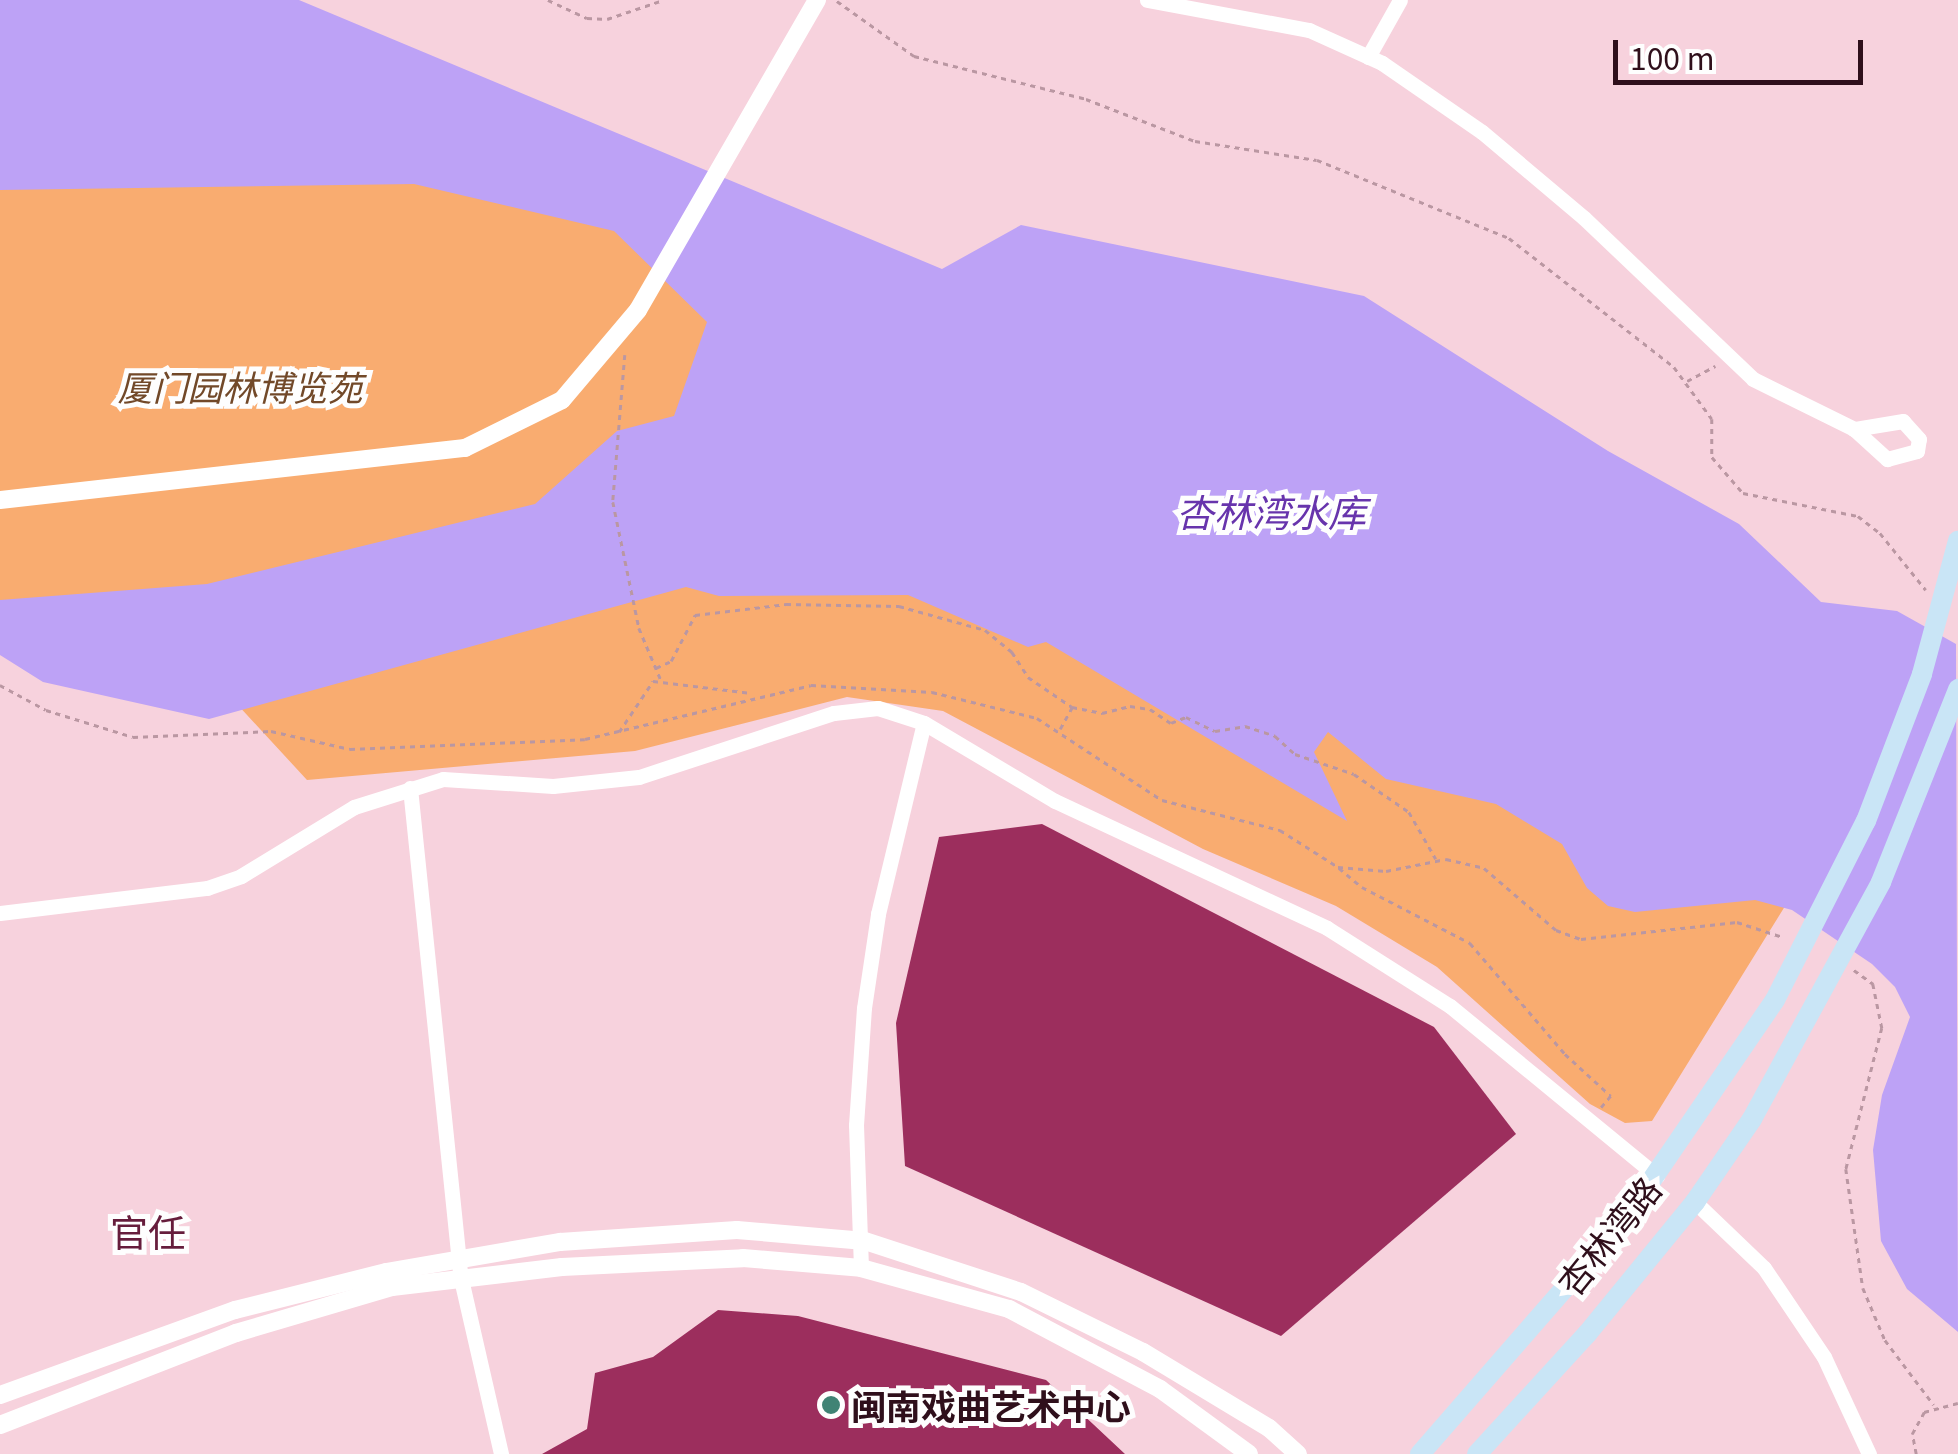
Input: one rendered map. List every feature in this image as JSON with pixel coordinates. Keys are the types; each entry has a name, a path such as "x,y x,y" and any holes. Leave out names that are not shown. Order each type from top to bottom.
{"main road":[{"name":"杏林湾路","path":"1420,1454 1657,1176 1775,1000 1866,822 1922,674 1958,541"},
{"name":"杏林湾路","path":"1477,1454 1695,1202 1752,1120 1881,882 1958,689"}],"street":[{"path":"0,500 465,448 562,400 638,310 816,0"},
{"path":"1147,0 1309,30 1368,56 1482,132 1584,218 1753,379 1854,429"},
{"path":"1368,56 1400,0"},
{"path":"0,913 207,888 241,876 354,807 443,778 553,786 639,776 863,710 924,723 1055,801 1326,928 1450,1006 1657,1176"},
{"path":"861,1268 865,1241 856,1124 864,1008 878,914 924,723"},
{"path":"410,788 460,1279 501,1454"},
{"path":"1695,1202 1764,1268 1824,1357 1869,1454"},
{"path":"0,1395 235,1310 458,1259 560,1242 737,1230 865,1241 1021,1292 1143,1352 1270,1428 1298,1454"},
{"path":"0,1425 236,1333 392,1287 743,1258 861,1268 1009,1309 1160,1389 1249,1454"}],"path":[{"path":"548,0 586,18 607,19 663,0"},
{"path":"835,0 914,56 1086,99 1196,141 1317,160 1425,200 1510,238 1686,381 1712,419 1712,457 1743,493 1858,516 1940,598"},
{"path":"620,330 626,345 613,502 638,628 661,680"},
{"path":"1686,381 1730,358"},
{"path":"656,668 671,661 694,615 786,604 900,606 985,630 1012,652 1028,677 1072,707 1102,713 1150,709 1171,723 1186,716 1215,731 1245,726 1274,736 1295,754 1320,758 1409,812 1436,860"},
{"path":"618,732 653,681 758,694"},
{"path":"0,685 95,728 172,740 271,731 350,749 585,739 758,694 846,684 932,692 1060,730 1082,742 1108,770 1162,800 1280,830 1338,867 1362,888 1470,943 1565,1054 1611,1096 1590,1121"},
{"path":"1060,730 1072,707"},
{"path":"1338,867 1386,871 1436,860 1484,868 1556,930 1581,940 1738,922 1790,940"},
{"path":"1848,967 1873,984 1882,1028 1846,1170 1863,1288 1885,1340 1934,1405"},
{"path":"1916,1454 1916,1422 1934,1405 1958,1403"}],"green space":[{"name":"厦门园林博览苑","path":"0,128 570,167 762,251 704,504 0,621"},
{"path":"698,526 1088,594 1790,898 1652,1121 1625,1123 1590,1104 1437,967 1336,906 1203,849 943,711 847,697 635,751 307,780 212,677"}],"water":[{"name":"杏林湾水库","path":"0,0 299,0 942,269 1021,225 1364,296 1608,451 1739,524 1821,602 1897,611 1956,644 1958,1332 1907,1289 1881,1241 1873,1150 1882,1095 1910,1017 1895,987 1872,964 1792,910 1755,900 1635,912 1608,906 1587,888 1562,844 1496,804 1386,779 1328,732 1314,752 1347,821 1046,642 1028,647 908,595 719,596 686,587 209,719 43,682 0,655 0,600 207,584 535,504 617,431 674,416 707,322 614,231 414,184 0,190"}],"building":[{"path":"1042,824 1434,1027 1516,1134 1281,1336 905,1166 896,1023 939,837"},
{"name":"闽南戏曲艺术中心","path":"718,1310 798,1316 1046,1380 1125,1454 542,1454 587,1429 595,1373 653,1357"}],"place":[{"name":"闽南戏曲艺术中心","path":"831,1405"}],"district":[{"name":"官任","path":"148,1231"}]}
